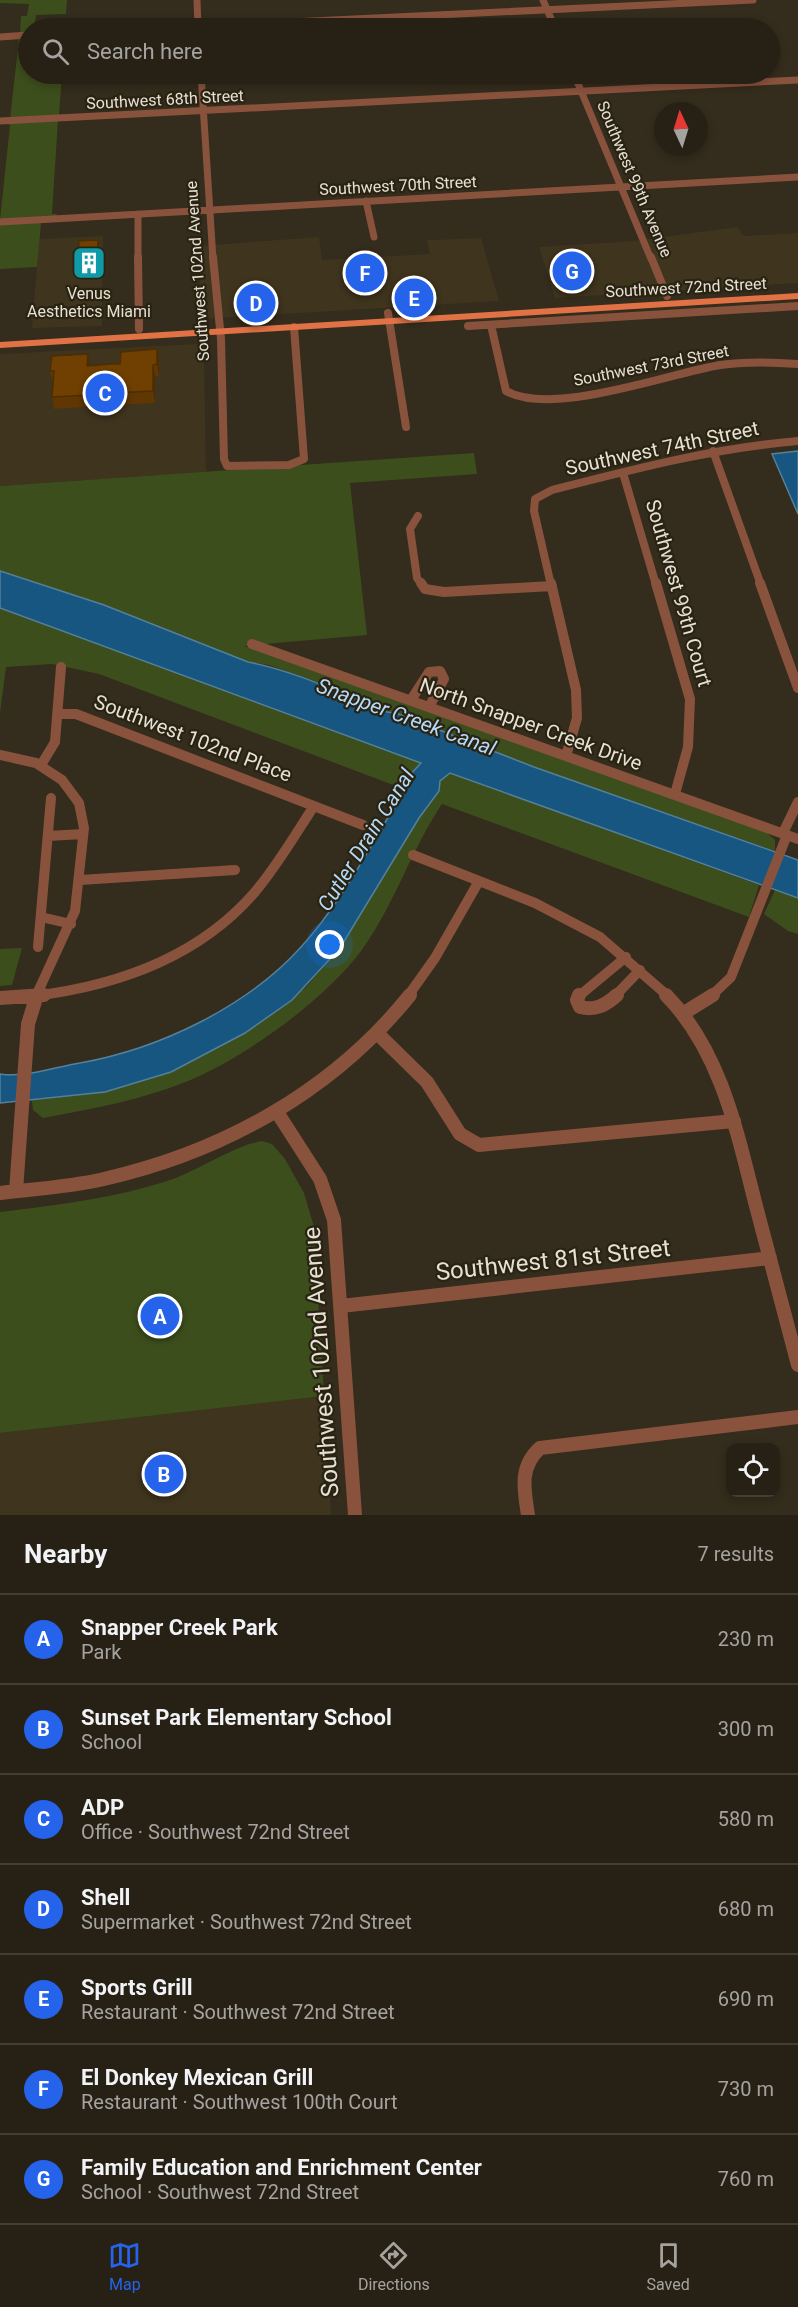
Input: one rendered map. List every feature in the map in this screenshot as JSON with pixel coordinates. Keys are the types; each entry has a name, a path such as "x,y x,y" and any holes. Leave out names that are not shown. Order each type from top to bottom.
{"main road":[{"name":"Southwest 72nd Street","path":"0,344 388,317 490,316 562,306 668,300 795,299"},
{"name":"Southwest 72nd Street","path":"0,337 139,329 294,327 388,317"},
{"path":"0,344 23,336"}],"street":[{"path":"197,0 198,18"},
{"path":"543,0 551,18"},
{"path":"392,18 753,0"},
{"path":"0,37 18,36"},
{"name":"Southwest 68th Street","path":"780,81 798,80"},
{"name":"Southwest 102nd Avenue","path":"202,84 226,465 289,465 302,461 304,452 294,327"},
{"name":"Southwest 99th Avenue","path":"578,84 668,300"},
{"name":"Southwest 68th Street","path":"0,121 719,84"},
{"name":"Southwest 70th Street","path":"0,222 798,177"},
{"path":"366,201 374,237"},
{"path":"138,214 139,329"},
{"name":"Southwest 72nd Street","path":"468,326 490,316 795,299"},
{"name":"Southwest 73rd Street","path":"490,316 506,391 512,398 530,401 589,394 725,364 798,364"},
{"path":"388,317 406,427"},
{"name":"Southwest 74th Street","path":"552,586 534,512 536,498 552,490 713,452 798,441"},
{"path":"713,452 798,688"},
{"name":"Southwest 99th Court","path":"623,472 690,699 691,729 688,750 675,794"},
{"path":"418,516 410,529 416,572 420,584 429,591 552,586 577,698 577,718 566,756"},
{"name":"North Snapper Creek Drive","path":"252,644 789,836"},
{"path":"40,765 54,747 61,667"},
{"path":"411,700 429,672 440,671 444,679 429,706"},
{"name":"Southwest 102nd Place","path":"58,714 76,714 363,825"},
{"path":"0,755 40,765 62,780 74,795 81,811 83,834 81,880 70,924 36,996 28,1024 16,1191"},
{"path":"38,947 51,798"},
{"path":"0,998 36,996 84,989 118,980 170,959 208,935 239,909 261,885 314,806"},
{"path":"684,1013 711,997 731,977 789,836 795,807"},
{"path":"48,836 83,834"},
{"path":"412,855 564,916 600,937 626,957 684,1013 718,1076 734,1121 798,1365"},
{"path":"81,880 235,870"},
{"path":"0,1193 83,1183 148,1167 201,1148 277,1112 330,1074 377,1033 419,983 479,881"},
{"path":"41,917 70,924"},
{"path":"626,957 578,995 580,1007 593,1010 606,1003 640,970"},
{"path":"377,1033 418,1071 440,1100 460,1134 472,1143 485,1146 506,1145 734,1121"},
{"name":"Southwest 102nd Avenue","path":"277,1112 320,1179 329,1201 336,1231 355,1515"},
{"name":"Southwest 81st Street","path":"341,1306 770,1258"},
{"path":"528,1515 523,1483 526,1461 540,1448 552,1444 798,1417"}],"shaded area":[{"path":"737,227 744,236 798,233 798,283 555,298 539,247 634,241"},
{"path":"103,236 102,326 32,328 39,239"},
{"path":"319,237 322,260 430,254 427,240 481,238 499,301 202,319 198,246"},
{"path":"197,344 198,355 204,355 206,472 0,486 0,354"},
{"path":"324,1396 331,1515 0,1515 0,1433"}],"green space":[{"path":"0,0 67,0 66,14 36,15 36,18 21,18 21,16 27,16 29,4 0,3"},
{"path":"18,48 18,84 61,84 59,115 80,114 10,119"},
{"path":"58,120 52,214 57,214 56,217 0,220 10,125 6,123"},
{"path":"0,223 41,223 37,267 0,269"},
{"path":"474,453 477,474 350,483 367,635 244,646 766,832 775,840 775,851 534,767 401,715 387,712 314,681 269,665 248,662 104,605 0,571 0,486"},
{"path":"0,608 421,763 408,778 404,789 99,674 52,664 6,667 0,713"},
{"path":"450,773 759,885 749,917 442,804 421,840 383,916 361,951 327,989 282,1026 210,1071 153,1094 43,1118 33,1110 32,1100 105,1092 171,1072 245,1033 306,987 340,948 419,818 439,791 440,781"},
{"path":"775,890 798,898 798,934 788,931 764,914"},
{"path":"22,948 12,985 0,986 0,949"},
{"path":"262,1141 272,1144 285,1159 304,1193 314,1227 324,1396 0,1433 0,1212 87,1200 152,1186 184,1175 241,1147"}],"water":[{"path":"798,451 798,514 772,454"},
{"name":"Snapper Creek Canal","path":"0,571 104,605 248,662 301,677 534,767 798,860 798,898 450,773 440,781 439,791 419,818 340,948 292,1000 245,1033 171,1072 105,1092 0,1103 0,1074 20,1075 40,1072 110,1056 170,1036 228,1006 279,969 301,947 330,911 404,791 406,779 421,763 0,608"}],"building":[{"path":"98,240 97,266 78,267 79,241"},
{"path":"253,296 254,309 243,310 243,297"},
{"path":"157,349 157,364 153,365 153,391 114,393 114,396 91,398 91,395 52,397 54,371 50,371 52,356 88,354 87,366 120,364 121,352"}],"place":[{"name":"Venus Aesthetics Miami","path":"89,263"},
{"name":"Family Education and Enrichment Center","path":"572,271"},
{"name":"El Donkey Mexican Grill","path":"365,273"},
{"name":"Sports Grill","path":"414,298"},
{"name":"Shell","path":"256,303"},
{"name":"ADP","path":"105,393"},
{"name":"Snapper Creek Park","path":"160,1316"},
{"name":"Sunset Park Elementary School","path":"164,1474"}],"water label":[{"name":"Cutler Drain Canal","path":"366,840"}]}
